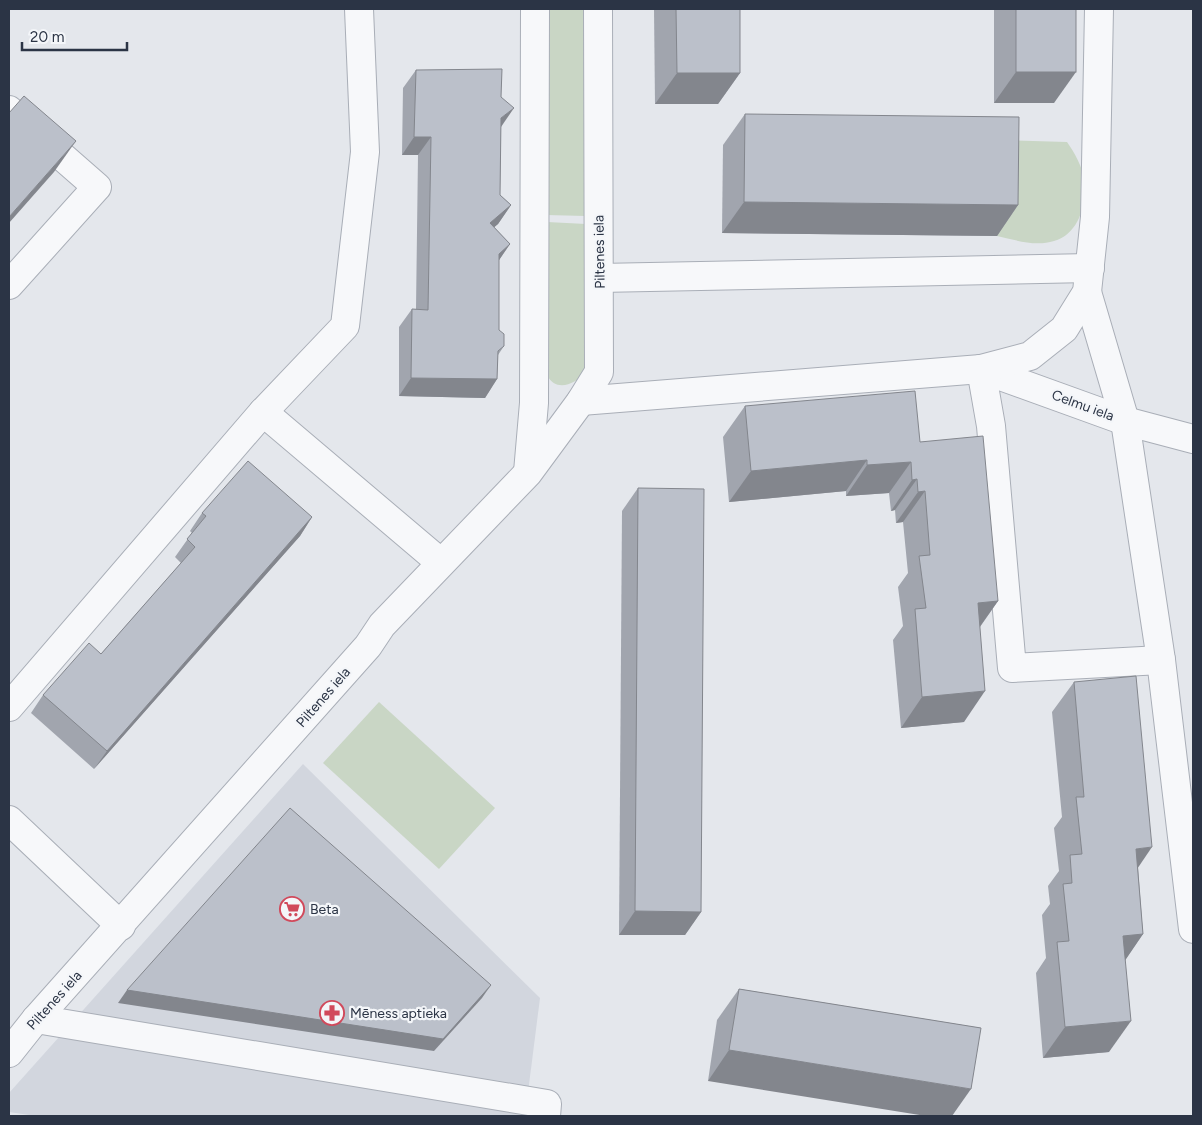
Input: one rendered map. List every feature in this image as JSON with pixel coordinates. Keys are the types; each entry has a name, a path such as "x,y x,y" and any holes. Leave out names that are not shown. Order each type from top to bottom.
{"street":[{"path":"9,707 264,412 345,326 365,152 360,9"},
{"path":"528,473 534,403 535,9"},
{"name":"Piltenes iela","path":"9,1053 36,1019 121,926 362,653 382,625 440,562 528,473 599,372 598,9"},
{"path":"581,400 981,369 1030,356 1064,329 1088,280 1095,217 1099,9"},
{"path":"9,110 97,187 9,285"},
{"path":"599,278 1088,280"},
{"path":"1088,280 1125,421 1193,439"},
{"path":"981,369 991,426 1012,668 1161,660"},
{"name":"Celmu iela","path":"981,369 1125,421 1161,660 1193,929"},
{"path":"264,412 440,562"},
{"path":"9,820 121,926"},
{"path":"36,1019 547,1104 546,1116"}],"shaded area":[{"path":"303,764 540,998 525,1116 36,1116 9,1112 9,1093"}],"green space":[{"path":"548,9 587,9 586,216 546,215"},
{"path":"998,140 1067,142 1082,170 1085,189 1080,217 1070,232 1047,243 1026,242 997,236"},
{"path":"547,222 586,224 585,373 566,385 555,384 547,375"},
{"path":"379,702 495,808 439,869 323,763"}],"building":[{"path":"676,9 740,9 740,73 677,73"},
{"path":"1016,9 1076,9 1076,72 1016,72"},
{"path":"502,69 501,97 514,108 501,118 500,195 511,205 490,223 510,244 499,254 499,330 504,334 504,346 498,351 497,379 411,378 412,309 428,310 431,137 414,137 416,70"},
{"path":"24,96 76,141 9,217 9,113"},
{"path":"745,114 1019,117 1018,205 744,202"},
{"path":"915,391 920,442 983,436 998,601 978,603 985,691 922,697 915,609 926,608 919,556 930,555 925,491 918,492 917,479 912,480 911,462 867,465 867,460 751,471 745,406"},
{"path":"248,461 312,517 107,751 43,695 89,643 101,654 195,547 187,539 206,516 202,513"},
{"path":"638,488 704,489 701,912 635,911"},
{"path":"1136,676 1152,847 1136,849 1143,934 1123,936 1131,1021 1065,1027 1057,942 1069,941 1063,884 1072,883 1070,855 1082,854 1076,797 1084,797 1074,682"},
{"name":"Beta","path":"290,808 491,985 443,1039 127,990"},
{"path":"739,989 981,1028 971,1089 729,1050"}],"place":[{"name":"Beta","path":"292,909"},
{"name":"Mēness aptieka","path":"332,1013"}]}
